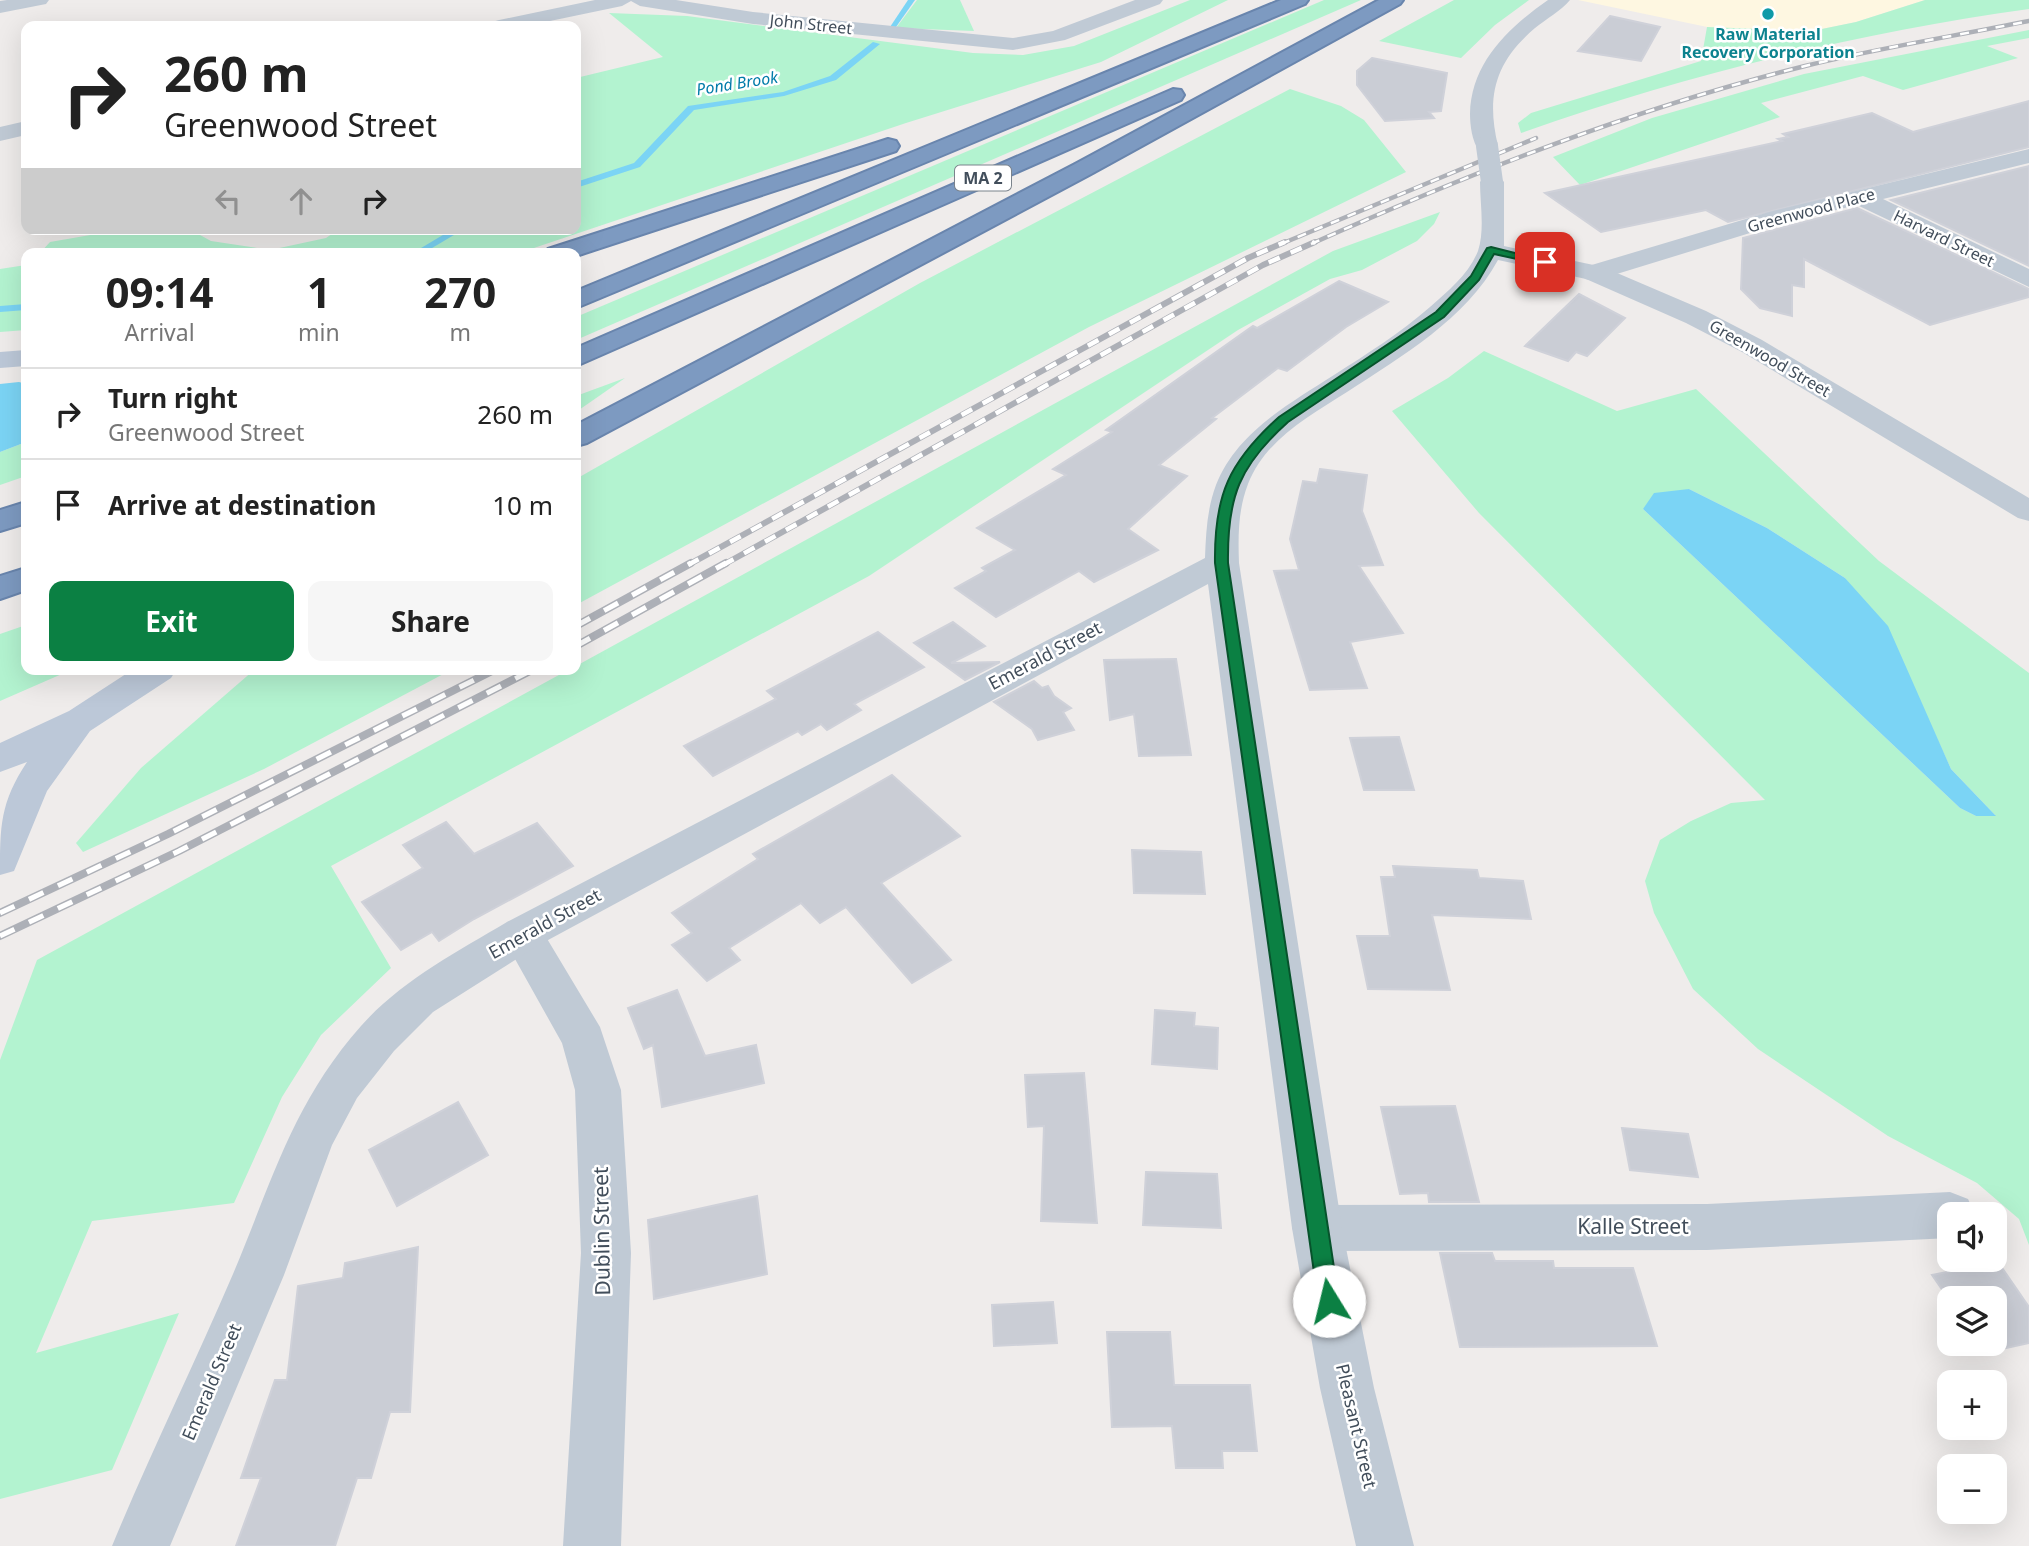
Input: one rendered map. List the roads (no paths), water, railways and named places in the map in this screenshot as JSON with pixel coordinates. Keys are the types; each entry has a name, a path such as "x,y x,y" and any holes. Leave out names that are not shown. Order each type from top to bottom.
{"highway":[{"name":"MA 2","path":"581,298 1298,0"},
{"name":"MA 2","path":"581,356 1392,0"},
{"path":"581,434 1083,169 1392,0"},
{"path":"576,248 1137,67"},
{"path":"0,521 21,514"},
{"path":"0,588 21,580"}],"main road":[{"path":"0,360 21,358"},
{"path":"0,759 82,720 150,675"},
{"path":"0,860 29,786 82,720"}],"street":[{"path":"0,7 39,0"},
{"path":"522,21 621,0"},
{"name":"John Street","path":"640,0 753,18 1013,44 1041,41 1153,0"},
{"path":"1491,251 1492,182 1480,113 1482,88 1507,42 1560,0"},
{"path":"0,134 21,129"},
{"name":"Greenwood Place","path":"1594,273 1778,217 2029,156"},
{"name":"Harvard Street","path":"1860,197 2029,279"},
{"name":"Greenwood Street","path":"1491,251 1594,273 1655,297 1752,346 2029,511"},
{"name":"Pleasant Street","path":"1385,1546 1333,1325 1317,1228 1222,563 1221,525 1233,479 1249,453 1284,419 1440,314 1475,277 1491,251"},
{"name":"Emerald Street","path":"141,1546 258,1275 310,1139 341,1084 378,1038 416,999 522,934 1222,563"},
{"name":"Dublin Street","path":"522,934 584,1040 598,1090 606,1252 592,1546"},
{"name":"Kalle Street","path":"1317,1228 1707,1227 1937,1216"}],"water":[{"path":"21,383 21,444 0,452 0,384"},
{"path":"1689,489 1767,528 1845,578 1888,626 1951,769 1996,816 1976,816 1960,808 1643,509 1654,493"}],"waterway":[{"name":"Pond Brook","path":"893,25 912,0"},
{"name":"Pond Brook","path":"581,183 637,165 691,108 784,94 833,78 876,44"},
{"name":"Pond Brook","path":"426,248 449,235"},
{"name":"Pond Brook","path":"0,309 21,307"}],"railway":[{"path":"1311,244 1493,167 1678,102 1805,66 2029,21"},
{"path":"1281,244 1536,138"},
{"path":"688,565 1248,258 1285,242"},
{"path":"723,565 1263,265 1315,242"},
{"path":"581,623 691,563"},
{"path":"581,643 726,563"},
{"path":"0,913 168,834 484,675"},
{"path":"0,936 179,851 522,675"}],"place":[{"name":"Raw Material Recovery Corporation","path":"1768,14"}]}
